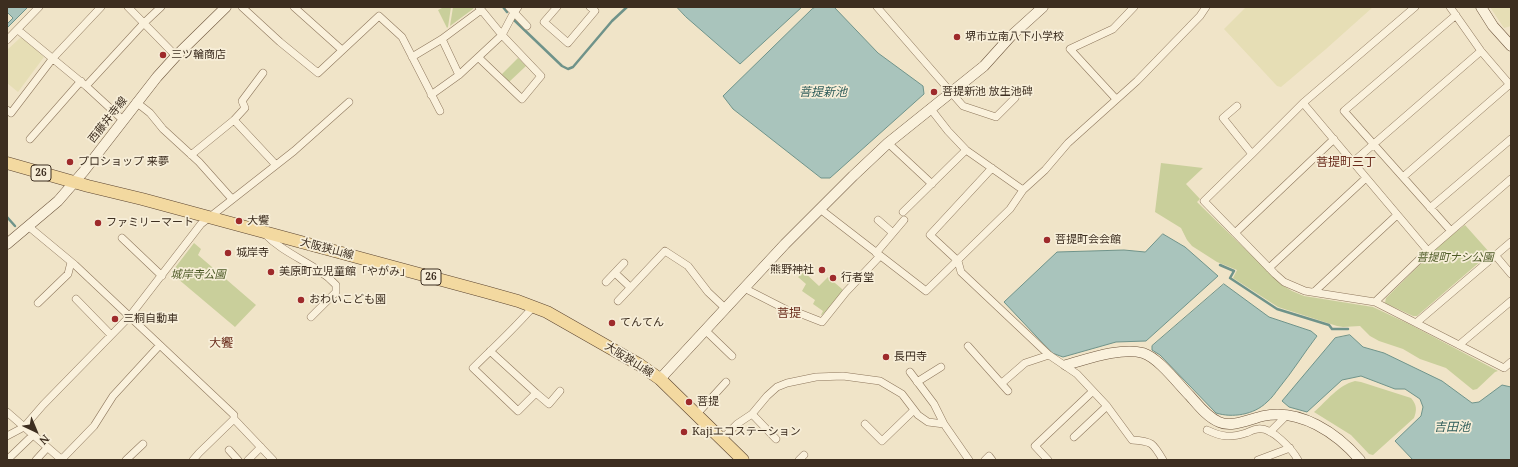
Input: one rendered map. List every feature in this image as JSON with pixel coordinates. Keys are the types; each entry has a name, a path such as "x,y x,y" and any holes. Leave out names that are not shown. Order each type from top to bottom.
{"main road":[{"name":"大阪狭山線","path":"7,163 486,292 547,312 615,350 660,379 743,460"}],"street":[{"path":"7,40 39,7"},
{"path":"7,110 11,113 53,58 100,7"},
{"path":"128,7 176,56"},
{"path":"30,139 161,7"},
{"name":"西藤井寺線","path":"7,244 58,201 75,182 136,102 176,56 226,7"},
{"path":"242,7 280,42 318,73 379,16 402,37 440,111"},
{"path":"294,7 342,50"},
{"path":"508,7 516,10 527,26"},
{"path":"557,7 544,22 568,43 595,11 590,7"},
{"path":"877,7 963,106 996,118 1015,98"},
{"path":"660,379 785,244 820,209 888,143 984,66 1012,36 1043,7"},
{"path":"1116,99 1070,49 1112,29 1134,7"},
{"path":"820,209 926,291 958,262 1010,209 1023,190 1045,170 1068,144 1137,81 1200,16 1205,7"},
{"path":"1415,7 1303,104 1204,201 1284,282 1306,291 1375,302 1508,370 1511,362"},
{"path":"1403,177 1510,85 1481,51 1450,7"},
{"path":"1481,7 1493,26 1511,46"},
{"path":"412,57 442,39 480,8 502,35 542,76 522,99 479,58"},
{"path":"431,95 459,75 502,35 516,10"},
{"path":"1451,231 1344,111 1456,15"},
{"path":"18,30 84,84 123,120"},
{"path":"442,39 459,75"},
{"path":"1353,162 1481,51"},
{"path":"192,155 234,120 245,108 242,101 263,73"},
{"path":"136,102 150,113 163,129 192,155 232,199"},
{"path":"7,436 24,427 43,405 112,336 162,276 200,224 276,165 349,102"},
{"path":"1303,104 1428,251"},
{"path":"1237,106 1223,118 1252,154"},
{"path":"930,108 948,131 966,150 1023,190"},
{"path":"234,120 276,165"},
{"path":"1235,233 1334,139"},
{"path":"1430,208 1511,139"},
{"path":"888,143 932,184"},
{"path":"904,212 966,150"},
{"path":"992,168 930,235 958,262 961,272 1049,355 1066,365 1077,374 1107,406 1132,440 1147,441 1155,448 1163,460"},
{"path":"1269,268 1366,178"},
{"path":"1375,302 1428,251 1511,179"},
{"path":"1314,292 1397,215"},
{"path":"878,220 893,233"},
{"path":"744,288 792,312 799,313 822,322 904,220"},
{"path":"28,226 71,262 130,316 159,346 234,415 234,419 273,460"},
{"path":"263,232 275,244 327,275 336,285 336,292 311,317"},
{"path":"122,238 162,276"},
{"path":"1416,323 1511,242"},
{"path":"618,301 665,252 688,266 708,292 725,308"},
{"path":"1495,255 1511,274"},
{"path":"38,303 68,274 71,262"},
{"path":"606,282 624,263"},
{"path":"615,273 630,287"},
{"path":"76,299 112,336"},
{"path":"1459,345 1511,301"},
{"path":"533,307 515,328 473,368 518,411 536,393"},
{"path":"705,330 732,356"},
{"path":"7,412 32,436 61,460 94,426 113,396 159,346"},
{"path":"968,346 1002,383 1008,392"},
{"path":"490,351 549,404 560,391"},
{"path":"1066,365 1112,353 1144,353 1165,369 1210,417 1220,423 1231,424 1264,416 1287,415 1305,420 1328,431 1341,440 1352,455 1360,460"},
{"path":"1002,383 1025,363 1049,355"},
{"path":"917,382 941,367"},
{"path":"910,372 934,404 944,424 969,460"},
{"path":"722,439 737,424 752,414 767,396 777,388 787,383 816,377 843,376 880,381 902,394 918,416 928,422 944,424"},
{"path":"696,415 726,382"},
{"path":"1048,460 1035,446 1093,391"},
{"path":"1074,437 1107,406"},
{"path":"865,424 882,441 914,410"},
{"path":"752,414 776,439"},
{"path":"1270,432 1287,415"},
{"path":"193,460 234,419"},
{"path":"1207,430 1227,437 1240,435 1258,429 1270,432 1290,448 1298,460"},
{"path":"7,460 32,436"},
{"path":"126,460 143,444"},
{"path":"248,460 261,447"},
{"path":"36,460 47,448"},
{"path":"1258,460 1290,448"},
{"path":"229,450 238,460"},
{"path":"985,460 989,456 992,460"}],"shaded area":[{"path":"1246,7 1373,7 1281,87 1277,86 1224,29"},
{"path":"1490,7 1511,7 1511,26 1504,28"},
{"path":"20,38 23,38 44,57 18,92 7,83 7,50"}],"green space":[{"path":"444,7 451,7 447,28 438,10"},
{"path":"453,7 474,7 450,26"},
{"path":"518,58 526,66 509,82 502,74"},
{"path":"1161,163 1203,168 1186,184 1200,199 1197,202 1282,285 1304,296 1373,307 1409,324 1498,371 1477,389 1473,390 1446,368 1420,359 1403,349 1379,341 1370,336 1360,326 1337,326 1278,307 1233,278 1237,270 1217,262 1192,246 1181,228 1155,212"},
{"name":"菩提町ナシ公園","path":"1465,225 1490,253 1417,316 1413,316 1385,303 1386,298 1445,240"},
{"name":"城岸寺公園","path":"194,243 201,249 198,255 256,305 235,327 171,273"},
{"path":"804,272 819,286 828,277 843,291 836,301 822,315 823,311 813,304 815,300 802,291 806,284 798,277"},
{"path":"1355,381 1411,398 1415,405 1416,410 1414,418 1373,455 1369,454 1351,435 1314,412 1343,386"}],"water":[{"path":"7,7 28,7 7,28 7,24 13,18 7,12"},
{"path":"677,7 802,7 740,64 686,17"},
{"name":"菩提新池","path":"816,7 834,7 878,53 923,86 924,94 830,178 821,178 733,109 723,96 812,9"},
{"path":"1163,234 1185,247 1218,276 1146,341 1116,342 1063,357 1052,353 1004,302 1057,252 1124,250 1145,252"},
{"path":"1224,284 1269,317 1311,331 1317,336 1269,400 1256,410 1249,413 1236,415 1216,413 1160,355 1152,350 1152,346"},
{"name":"吉田池","path":"1350,335 1363,347 1384,353 1442,381 1472,403 1479,402 1502,385 1511,387 1511,460 1413,460 1395,441 1421,416 1423,407 1420,399 1405,389 1395,389 1361,376 1342,380 1307,412 1289,407 1282,401 1335,338"}],"waterway":[{"path":"503,7 507,12"},
{"path":"514,20 562,66 568,69 573,67 612,21 627,7"},
{"path":"7,217 15,226"},
{"path":"1220,265 1234,271 1230,278 1277,309 1329,325 1332,329 1348,329"}],"place":[{"name":"堺市立南八下小学校","path":"957,37"},
{"name":"三ツ輪商店","path":"163,55"},
{"name":"菩提新池 放生池碑","path":"934,92"},
{"name":"プロショップ 来夢","path":"70,162"},
{"name":"大饗","path":"239,221"},
{"name":"ファミリーマート","path":"98,223"},
{"name":"菩提町会会館","path":"1047,240"},
{"name":"城岸寺","path":"228,253"},
{"name":"熊野神社","path":"822,270"},
{"name":"美原町立児童館「やがみ」","path":"271,272"},
{"name":"行者堂","path":"833,278"},
{"name":"おわいこども園","path":"301,300"},
{"name":"三桐自動車","path":"115,319"},
{"name":"てんてん","path":"612,323"},
{"name":"長円寺","path":"886,357"},
{"name":"菩提","path":"689,402"},
{"name":"Kajiエコステーション","path":"684,432"}],"district":[{"name":"菩提町三丁","path":"1346,163"},
{"name":"菩提","path":"789,314"},
{"name":"大饗","path":"221,344"}]}
